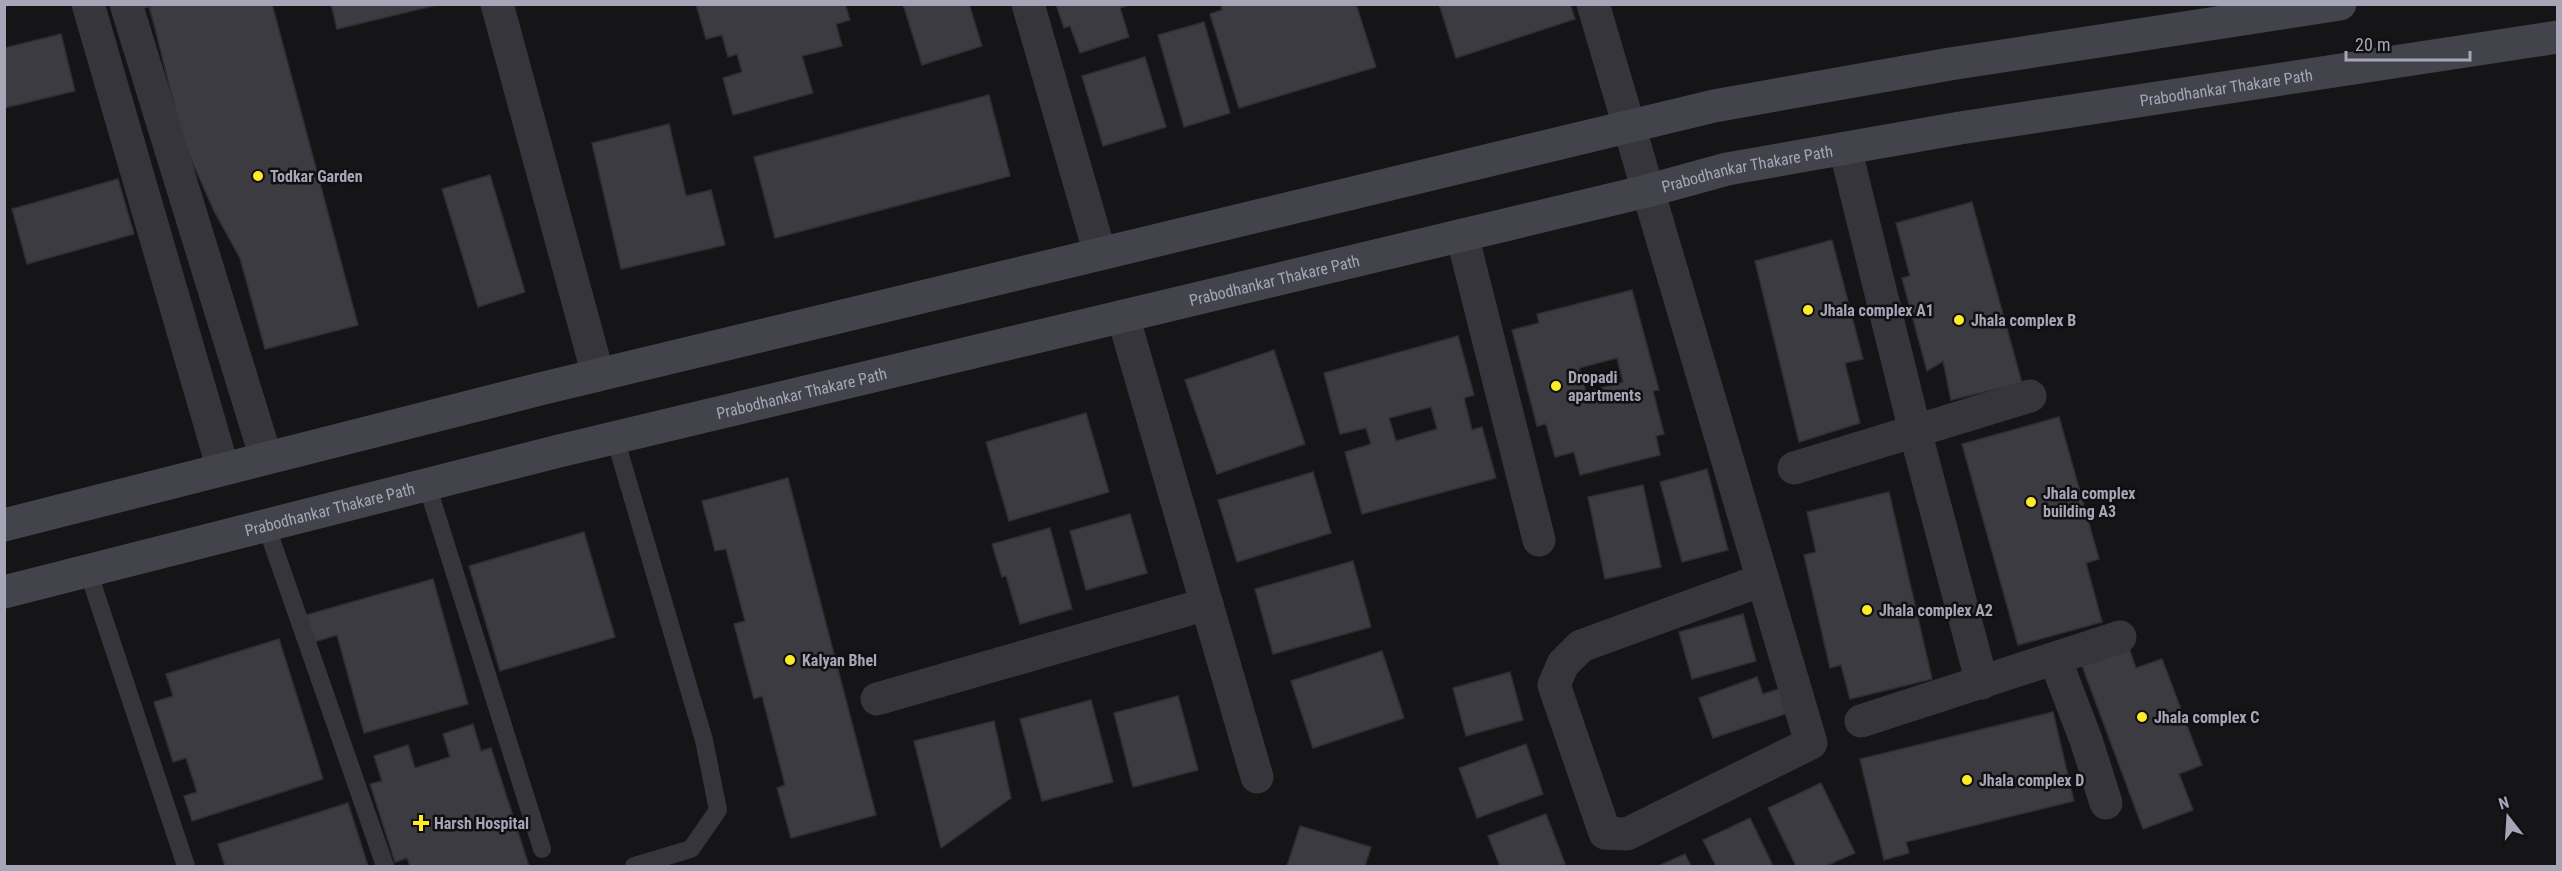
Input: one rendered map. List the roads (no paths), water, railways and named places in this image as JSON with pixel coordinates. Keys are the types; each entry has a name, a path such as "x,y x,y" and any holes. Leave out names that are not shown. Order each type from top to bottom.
{"main road":[{"path":"4,525 598,375 1714,106 1950,64 2340,4"},
{"name":"Prabodhankar Thakare Path","path":"4,592 615,438 1647,191 1727,169 1960,128 2558,37"}],"street":[{"path":"88,4 223,470"},
{"path":"126,4 266,458"},
{"path":"497,4 598,375"},
{"path":"1028,4 1100,254"},
{"path":"1593,4 1811,743 1627,834 1605,833 1554,685 1563,664 1581,646 1762,580"},
{"path":"1845,148 1914,431 1982,683"},
{"path":"1462,235 1539,540"},
{"path":"1123,316 1257,777"},
{"path":"1794,468 2030,396"},
{"path":"877,699 1207,604"},
{"path":"1861,721 2120,636"},
{"path":"2055,659 2086,740 2106,803"}],"lane":[{"path":"615,438 704,740 718,810 691,849 634,867"},
{"path":"426,485 542,849"},
{"path":"266,525 385,867"},
{"path":"88,571 186,867"}],"place":[{"name":"Todkar Garden","path":"258,176"},
{"name":"Jhala complex A1","path":"1808,310"},
{"name":"Jhala complex B","path":"1959,320"},
{"name":"Dropadi apartments","path":"1556,386"},
{"name":"Jhala complex building A3","path":"2031,502"},
{"name":"Jhala complex A2","path":"1867,610"},
{"name":"Kalyan Bhel","path":"790,660"},
{"name":"Jhala complex C","path":"2142,717"},
{"name":"Jhala complex D","path":"1967,780"},
{"name":"Harsh Hospital","path":"421,823"}]}
